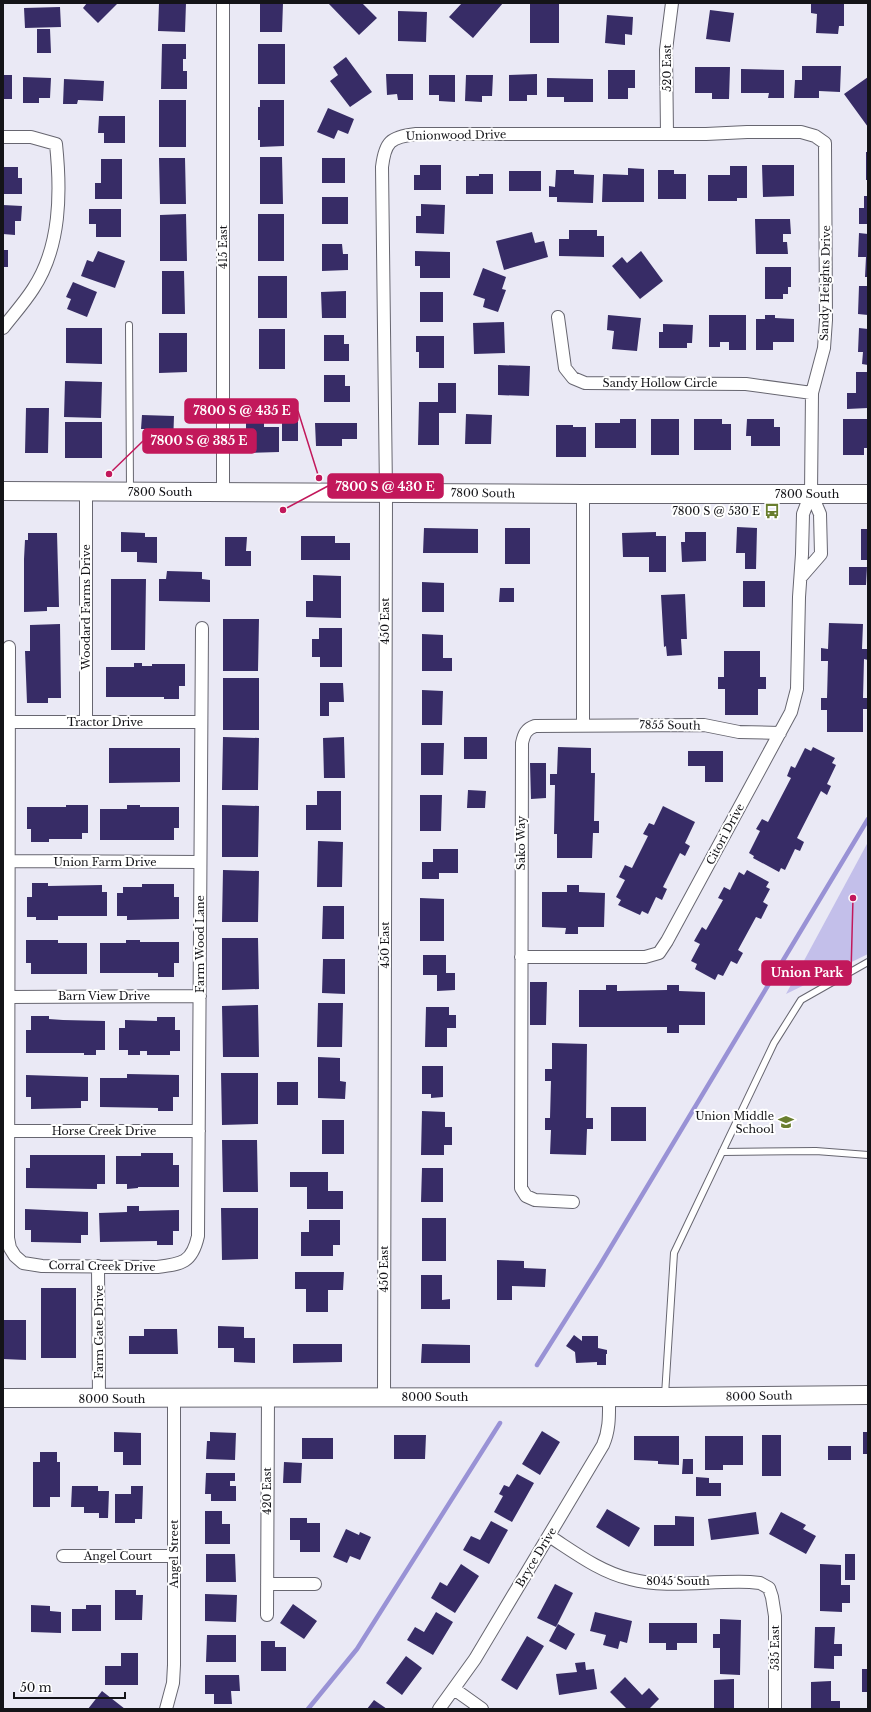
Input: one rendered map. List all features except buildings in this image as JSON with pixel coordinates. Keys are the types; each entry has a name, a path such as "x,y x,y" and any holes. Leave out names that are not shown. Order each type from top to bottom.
{"main road":[{"name":"7800 South","path":"3,491 868,494"},
{"name":"8000 South","path":"3,1398 99,1399 868,1395"}],"street":[{"name":"415 East","path":"222,3 223,492"},
{"name":"520 East","path":"667,134 666,50 672,3"},
{"name":"Unionwood Drive","path":"386,492 382,167 384,152 390,141 402,136 416,134 667,134 801,132 815,136 825,143"},
{"path":"3,137 31,137 56,144 59,177 58,208 54,235 46,264 33,289 3,328"},
{"name":"Sandy Heights Drive","path":"811,494 812,393 824,348 826,320 825,143"},
{"name":"Sandy Hollow Circle","path":"558,317 566,368 573,378 585,383 746,384 812,393"},
{"name":"Woodard Farms Drive","path":"86,492 86,722"},
{"name":"450 East","path":"384,1397 386,492"},
{"path":"582,494 583,725"},
{"path":"801,577 821,554 820,514 811,494"},
{"name":"Citori Drive","path":"521,958 645,957 659,953 667,942 791,712 797,689 803,514 811,494"},
{"name":"Farm Wood Lane","path":"190,1257 195,1249 198,1236 202,628"},
{"path":"8,1131 9,647"},
{"name":"Tractor Drive","path":"9,722 201,722"},
{"name":"7855 South","path":"583,725 704,725 739,732 780,733"},
{"name":"Sako Way","path":"573,1202 535,1200 526,1196 522,1188 522,743 528,728 535,726 583,725"},
{"name":"Union Farm Drive","path":"9,861 200,862"},
{"name":"Barn View Drive","path":"9,997 200,996"},
{"name":"Horse Creek Drive","path":"8,1131 199,1131"},
{"name":"Corral Creek Drive","path":"8,1131 8,1238 10,1248 15,1256 23,1263 42,1266 157,1267 178,1264 190,1257"},
{"name":"Farm Gate Drive","path":"98,1266 99,1399"},
{"name":"420 East","path":"267,1616 268,1397"},
{"name":"Bryce Drive","path":"439,1709 475,1660 603,1445 607,1435 609,1423 609,1397"},
{"name":"Angel Street","path":"166,1709 173,1683 174,1398"},
{"name":"8045 South","path":"549,1536 601,1568 630,1579 661,1583 750,1582 760,1583 769,1588"},
{"name":"Angel Court","path":"62,1556 174,1556"},
{"path":"267,1584 315,1584"},
{"name":"535 East","path":"769,1588 775,1616 775,1709"},
{"path":"454,1689 482,1709"}],"lane":[{"path":"129,325 130,492"},
{"path":"665,1397 674,1253 774,1043 801,1000 868,962"},
{"path":"722,1152 816,1151 868,1155"}],"shaded area":[{"path":"868,842 868,954 786,994"}],"waterway":[{"path":"537,1365 600,1265 868,819"},
{"path":"308,1709 357,1649 500,1423"}],"place":[{"name":"7800 S @ 385 E","path":"109,474"},
{"name":"7800 S @ 435 E","path":"319,478"},
{"name":"7800 S @ 430 E","path":"283,510"},
{"name":"7800 S @ 530 E","path":"772,511"},
{"name":"Union Park","path":"853,898"},
{"name":"Union Middle School","path":"786,1122"}]}
